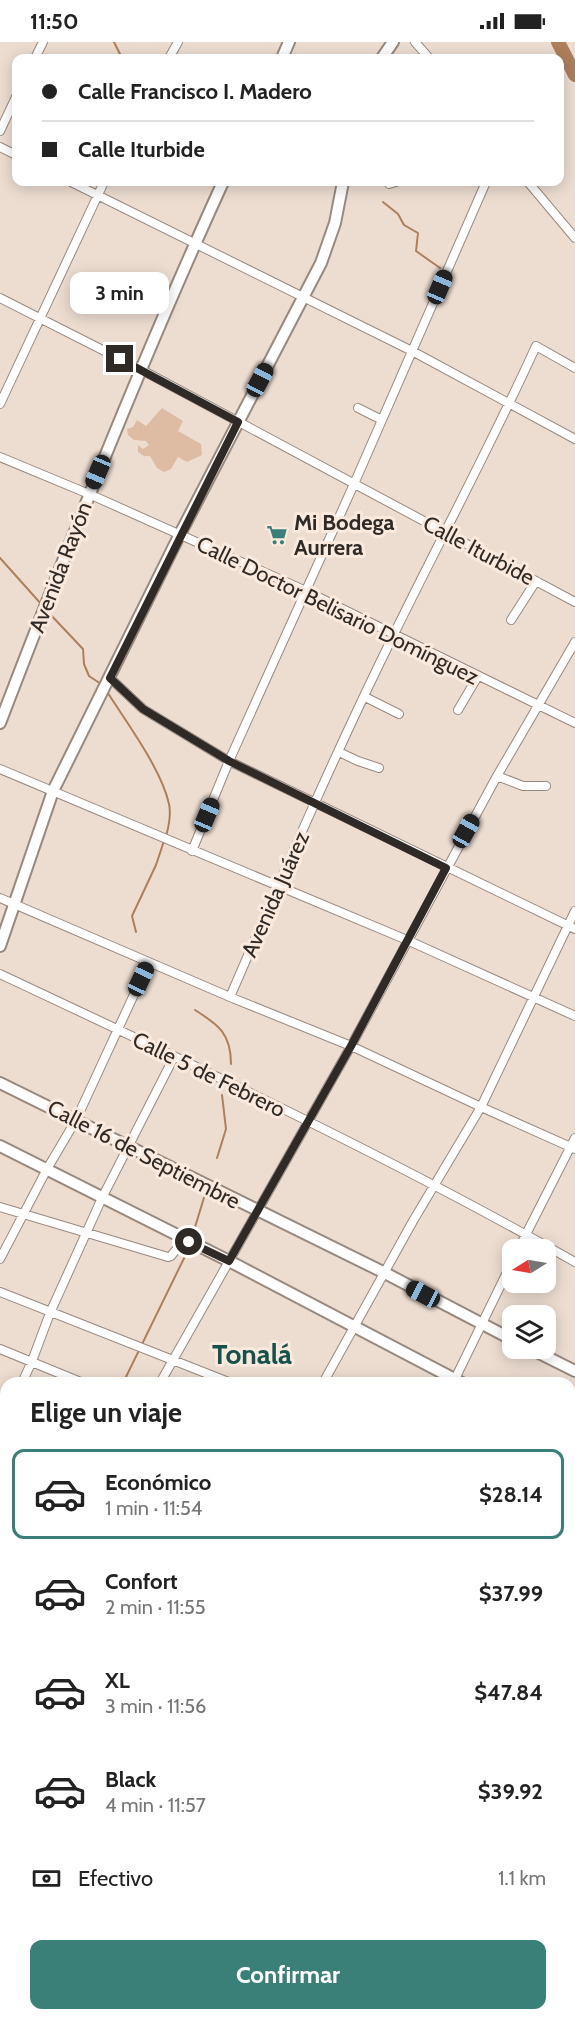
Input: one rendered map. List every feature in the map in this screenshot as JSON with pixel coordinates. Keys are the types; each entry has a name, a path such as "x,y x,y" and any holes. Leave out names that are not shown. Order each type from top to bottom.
{"main road":[{"name":"Avenida Rayón","path":"0,723 88,494 140,369 221,186"},
{"path":"0,946 53,792 180,534 305,296 335,223 342,186"},
{"name":"Calle 16 de Septiembre","path":"0,1083 385,1273 502,1334"},
{"path":"0,1146 229,1261 447,1377"},
{"path":"552,1359 575,1371"}],"street":[{"path":"415,42 426,54"},
{"path":"0,131 12,106"},
{"path":"80,186 305,296 510,402 575,439"},
{"path":"0,404 102,186"},
{"path":"192,851 229,761 354,484 484,186"},
{"path":"531,186 575,238"},
{"name":"Calle Iturbide","path":"0,298 140,369 575,602"},
{"name":"Avenida Juárez","path":"230,997 278,886 394,634 536,346 575,368"},
{"path":"358,408 382,420"},
{"name":"Calle Doctor Belisario Domínguez","path":"0,458 88,494 306,591 575,723"},
{"path":"511,620 536,581"},
{"path":"163,1377 351,1046 497,776 575,642"},
{"path":"458,710 478,676"},
{"path":"109,680 143,709 229,761 571,928"},
{"path":"365,698 399,714"},
{"path":"339,752 379,768"},
{"path":"0,769 407,940 575,1016"},
{"path":"497,776 522,786 546,786"},
{"path":"0,898 230,997 351,1046 573,1148"},
{"path":"325,1377 481,1107 571,928 575,911"},
{"path":"0,1259 47,1169 76,1120 149,962"},
{"name":"Calle 5 de Febrero","path":"0,974 435,1185 575,1262"},
{"path":"25,1377 50,1312 102,1198 174,1057"},
{"path":"524,1239 573,1148 575,1138"},
{"path":"0,1207 170,1257 187,1241"},
{"path":"458,1377 502,1282"},
{"path":"0,1292 216,1377"},
{"path":"0,1349 68,1377"}],"shaded area":[{"path":"162,408 183,421 178,431 201,444 202,455 187,462 178,457 171,469 164,472 157,468 150,456 144,456 138,452 138,445 143,449 149,445 146,441 134,440 128,435 127,429 133,427 137,420 146,426"}],"waterway":[{"path":"114,42 120,54"},
{"path":"558,42 575,75"},
{"path":"383,202 398,214 404,225 418,233 416,251 440,268"},
{"path":"0,558 42,605"},
{"path":"48,612 83,649 84,664 89,676 101,684"},
{"path":"106,690 142,746 165,790 170,812 166,836"},
{"path":"136,932 132,916 156,865 164,841"},
{"path":"195,1010 222,1031 229,1045 231,1064"},
{"path":"217,1158 226,1129 222,1095"},
{"path":"192,1237 206,1191"},
{"path":"126,1377 190,1246"}],"place":[{"name":"Mi Bodega Aurrera","path":"277,535"}],"district":[{"name":"Tonalá","path":"252,1354"}],"route":[{"path":"120,359 238,422 110,678 143,709 229,761 446,868 351,1046 229,1261 189,1242"}]}
